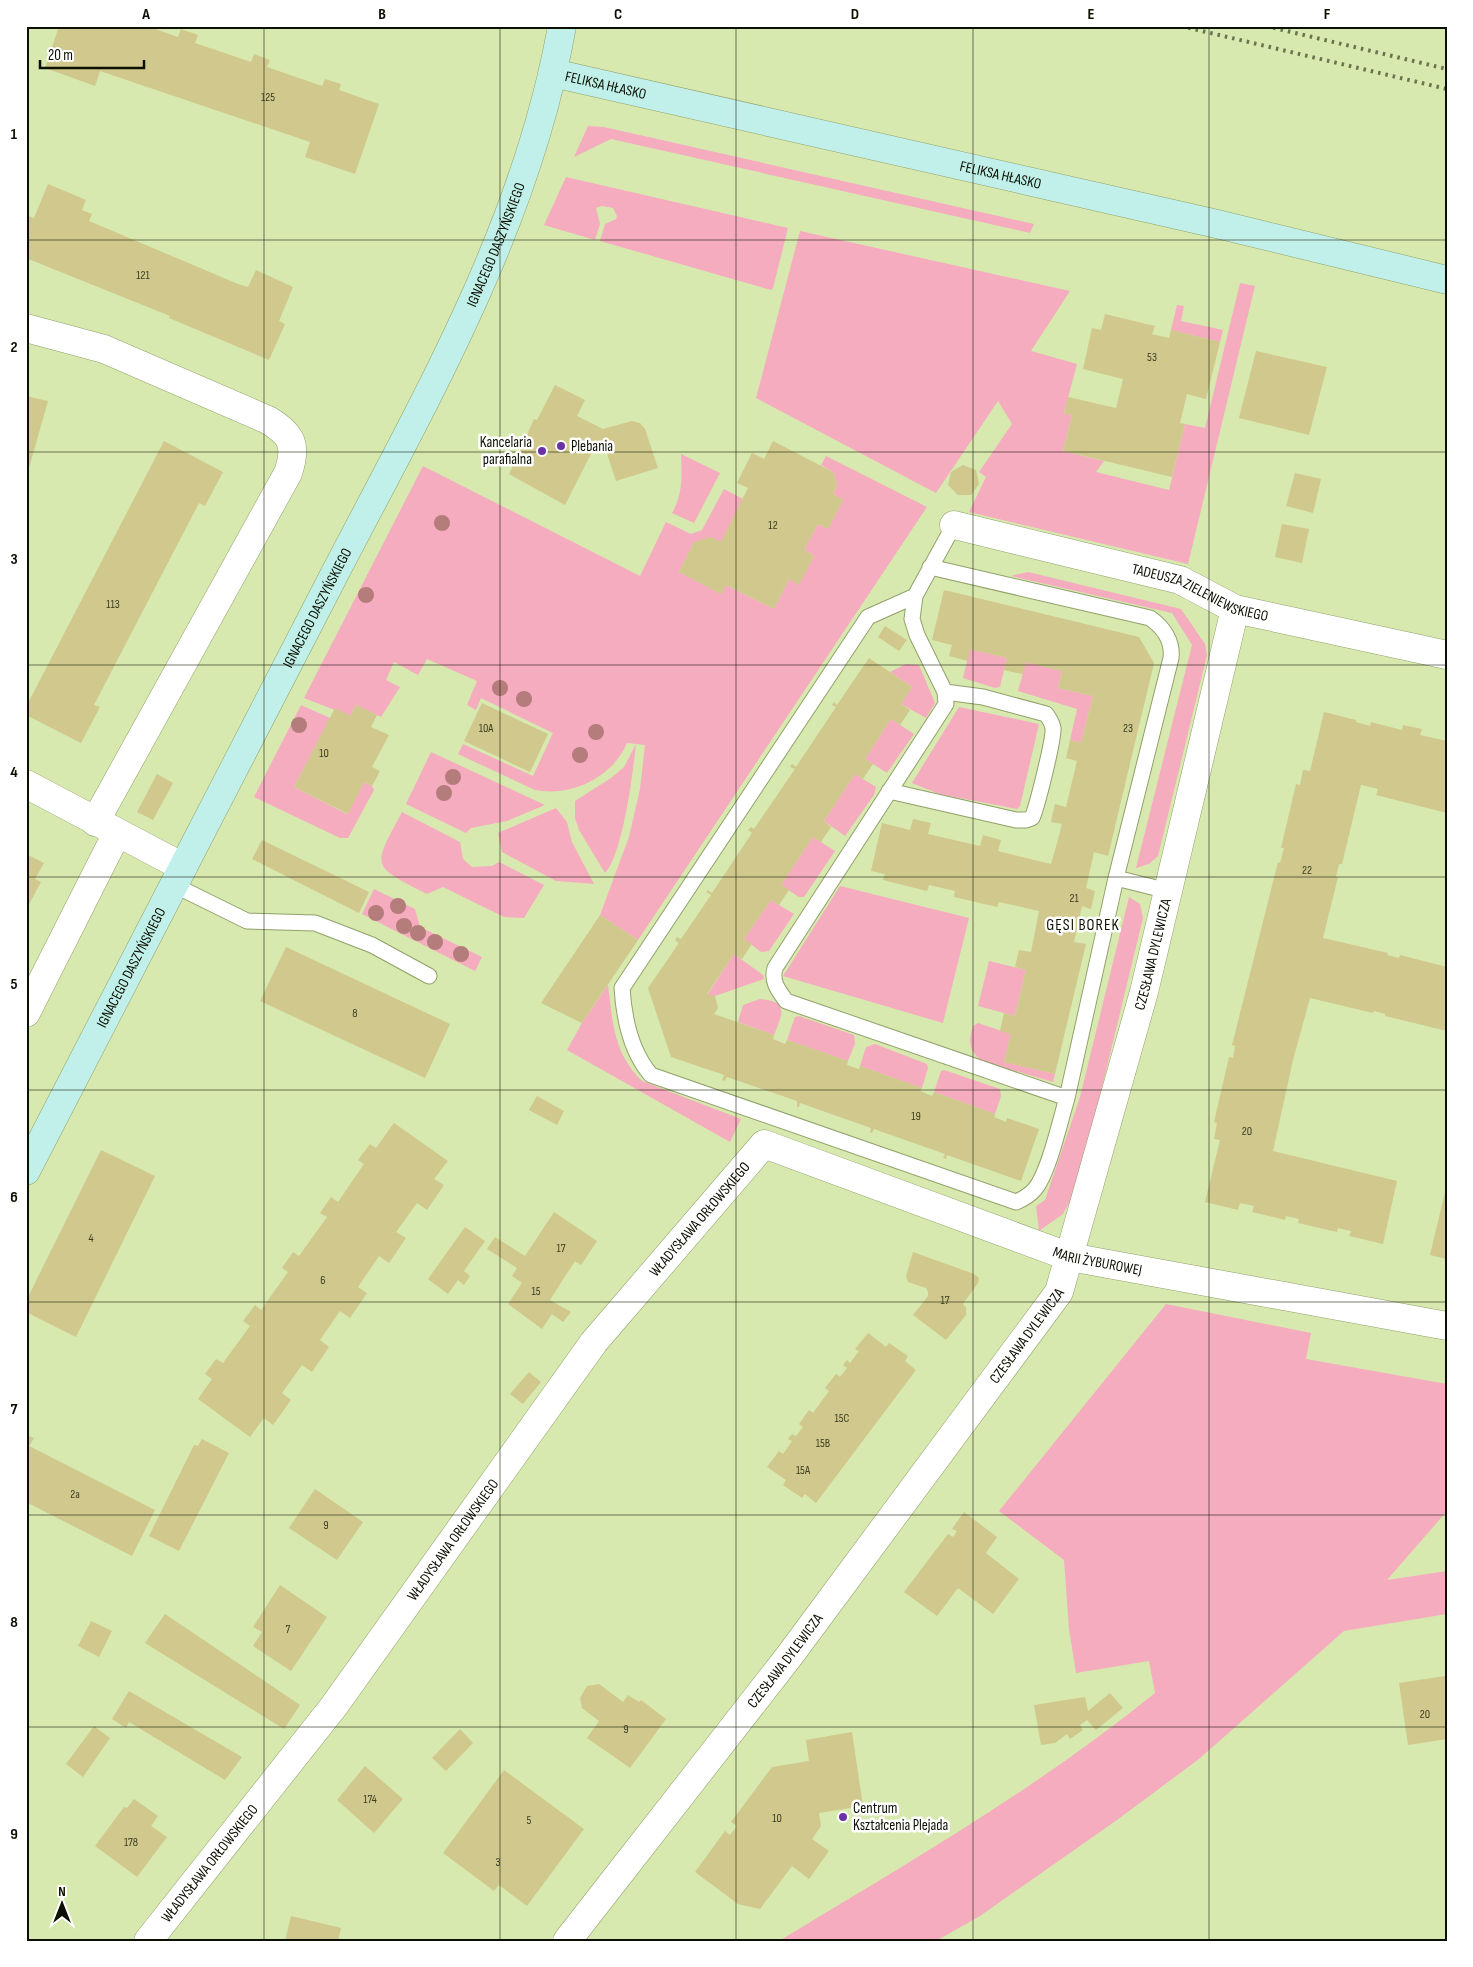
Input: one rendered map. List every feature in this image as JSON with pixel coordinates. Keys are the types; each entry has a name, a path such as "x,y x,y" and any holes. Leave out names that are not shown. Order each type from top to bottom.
{"street":[{"name":"IGNACEGO DASZYŃSKIEGO","path":"27,1168 409,430 487,272 528,164 553,73 562,26"},
{"name":"FELIKSA HŁASKO","path":"553,73 1217,224 1447,280"},
{"path":"26,328 104,349 268,420 288,435 293,447 293,459 288,473 106,827 26,1013"},
{"name":"TADEUSZA ZIELENIEWSKIEGO","path":"954,525 1180,580 1235,609 1447,655"},
{"name":"CZESŁAWA DYLEWICZA","path":"567,1941 790,1656 1060,1292 1144,992 1235,609"},
{"path":"26,784 106,827 179,876"},
{"name":"MARII ŻYBUROWEJ","path":"764,1144 1070,1257 1447,1326"},
{"name":"WŁADYSŁAWA ORŁOWSKIEGO","path":"148,1941 334,1706 594,1342 764,1144"}],"lane":[{"path":"954,525 915,596 912,619 917,635 945,692 946,704 775,968 774,981 786,1001 1067,1098"},
{"path":"915,596 868,617 622,988 629,1031 639,1061 651,1075 1016,1202 1024,1199 1035,1189 1044,1172 1067,1098 1116,878 1171,658 1172,647 1166,634 1150,618 930,567"},
{"path":"889,791 1016,820 1032,818 1053,728 1046,714 1004,702 945,692"},
{"path":"179,876 247,921 315,923 372,945 429,976"},
{"path":"1116,878 1168,890"}],"shaded area":[{"path":"588,126 604,127 1034,224 1030,233 611,139 574,157"},
{"path":"566,177 788,228 773,288 771,290 600,241 605,224 616,219 617,216 613,208 602,206 596,208 600,224 595,240 544,225"},
{"path":"800,231 1070,291 1031,351 1077,364 1064,413 1072,415 1063,451 1104,461 1096,472 1169,490 1185,424 1205,428 1240,283 1255,286 1188,564 969,512 986,477 979,472 1012,424 998,401 936,493 756,398"},
{"path":"1177,305 1184,306 1181,321 1223,330 1220,342 1171,330"},
{"path":"681,454 720,473 694,523 672,513 680,492"},
{"path":"826,456 927,507 638,940 600,915 629,837 640,789 645,745 627,743 611,766 589,782 562,791 535,790 458,754 463,744 533,776 553,733 481,698 476,710 467,705 477,681 427,659 418,675 394,662 386,680 400,687 381,717 356,705 350,716 304,698 423,466 640,576 666,522 691,534 702,530 724,489 743,499 721,542 694,542 679,572 721,594 726,585 774,609 789,579 799,584 814,556 804,550 818,524 828,529 843,500 833,494 837,485 833,472 821,465"},
{"path":"1028,572 1181,609 1205,644 1207,655 1158,856 1149,864 1136,868 1192,645 1172,613 1011,576"},
{"path":"970,649 1007,658 1000,687 995,688 963,678"},
{"path":"1026,662 1062,671 1058,688 1093,696 1081,743 1070,740 1077,709 1018,691"},
{"path":"906,664 919,665 935,703 926,718 901,704 912,687 890,672"},
{"path":"301,705 330,718 294,787 347,814 364,782 372,786 374,790 348,838 340,838 254,797"},
{"path":"959,707 1039,724 1020,806 1017,809 939,794 912,783"},
{"path":"891,719 914,734 887,773 865,759"},
{"path":"636,744 630,792 622,831 617,849 605,873 579,830 575,818 575,801 611,778 624,767"},
{"path":"431,752 545,805 507,821 471,828 466,833 406,804"},
{"path":"855,774 876,787 874,795 845,836 824,821"},
{"path":"556,808 567,822 572,842 594,884 556,881 502,852 498,833"},
{"path":"402,812 460,842 463,859 472,867 492,866 499,862 544,885 524,918 504,917 443,887 427,894 386,870 382,863 382,854"},
{"path":"813,837 835,851 804,897 799,897 781,885"},
{"path":"840,886 969,918 943,1023 783,976"},
{"path":"374,889 415,909 420,927 482,957 475,971 362,914"},
{"path":"1129,897 1140,904 1143,918 1078,1186 1063,1214 1039,1231 1036,1206 1045,1200 1080,1097"},
{"path":"771,900 794,914 769,951 761,952 744,939"},
{"path":"734,954 763,975 764,979 715,996 707,995"},
{"path":"989,961 1026,970 1015,1016 978,1006"},
{"path":"608,985 616,1036 625,1059 632,1070 642,1081 741,1119 730,1142 567,1050 582,1023"},
{"path":"760,999 770,1000 780,1006 781,1015 774,1035 738,1022 743,1005"},
{"path":"799,1016 854,1035 855,1044 848,1061 787,1040 795,1017"},
{"path":"978,1023 1011,1034 1004,1062 1055,1074 1053,1082 982,1061 974,1054 970,1041 973,1026"},
{"path":"875,1044 927,1064 928,1068 922,1088 860,1066 866,1047"},
{"path":"944,1070 1000,1089 1001,1096 995,1114 934,1092 941,1071"},
{"path":"1166,1304 1311,1333 1306,1359 1447,1384 1447,1511 1387,1580 1447,1571 1447,1614 1344,1631 1199,1759 1117,1820 980,1916 936,1941 779,1941 1019,1793 1111,1728 1155,1693 1149,1661 1076,1673 1069,1629 1064,1560 999,1511"}],"building":[{"path":"59,26 147,26 178,37 181,29 198,35 195,43 251,62 254,54 270,60 267,67 322,86 325,79 341,84 339,90 379,104 355,174 305,157 310,142 100,71 95,86 45,68"},
{"path":"48,184 86,200 82,210 92,214 89,221 238,284 248,287 256,270 293,287 279,321 285,324 269,360 169,318 170,316 26,258 26,220 28,216 34,218"},
{"path":"1105,314 1155,326 1152,334 1169,338 1171,330 1220,342 1206,399 1187,394 1180,423 1185,424 1172,477 1063,451 1072,415 1064,414 1068,397 1116,408 1123,379 1083,369 1092,328 1101,330"},
{"path":"1256,351 1327,367 1309,435 1239,418"},
{"name":"Plebania","path":"555,385 585,400 577,416 603,429 632,421 640,423 645,429 658,468 616,481 604,444 594,448 565,505 509,474 534,419 537,420"},
{"path":"26,396 48,401 27,475 26,475"},
{"path":"164,441 223,472 205,506 199,503 94,705 100,707 81,743 26,715 26,707"},
{"path":"773,441 833,472 837,485 833,494 843,500 828,529 818,524 804,550 814,556 799,585 789,579 774,609 726,585 721,594 679,572 694,542 711,537 721,542 748,488 737,483 752,453 764,459"},
{"path":"963,465 976,470 979,484 971,495 958,495 948,485 951,472"},
{"path":"1295,473 1321,479 1313,513 1286,506"},
{"path":"1282,524 1309,529 1302,563 1275,557"},
{"path":"944,590 1139,637 1154,663 1108,856 1094,852 1086,888 1095,891 1091,909 1082,906 1074,942 1086,944 1055,1074 1004,1062 1011,1034 1000,1031 1004,1013 1015,1016 1026,970 1015,967 1019,950 1031,952 1039,911 999,902 997,907 954,897 955,891 929,885 927,891 883,880 885,874 871,871 882,823 910,830 913,819 931,823 928,834 980,846 983,835 1001,840 998,851 1051,864 1062,824 1051,822 1055,804 1066,807 1077,761 1066,758 1070,740 1081,743 1093,696 1058,688 1062,671 1026,662 1023,674 1012,672 1004,670 1007,658 970,649 968,661 949,656 952,645 932,640"},
{"path":"885,626 907,640 899,651 878,637"},
{"path":"869,658 912,687 901,704 910,710 900,725 891,719 865,759 873,764 863,779 855,774 824,821 831,827 821,842 813,837 781,885 789,890 779,905 771,900 744,939 752,944 742,959 734,954 707,994 715,996 718,1008 714,1014 774,1035 773,1039 785,1044 787,1040 848,1061 847,1065 859,1069 860,1066 922,1088 920,1091 932,1096 934,1092 995,1114 994,1117 1006,1122 1007,1118 1039,1129 1021,1181 947,1155 946,1159 943,1158 945,1154 874,1129 872,1133 870,1132 871,1128 800,1103 799,1107 797,1107 797,1101 727,1077 725,1081 722,1080 724,1075 671,1057 648,988 679,943 675,940 677,937 681,939 711,895 706,892 708,890 712,893 752,833 748,830 751,827 754,829 795,769 790,767 792,764 796,767 836,707 832,705 834,702 837,705"},
{"path":"482,703 548,734 530,772 464,741"},
{"path":"356,705 377,715 371,727 389,735 372,767 380,771 372,786 364,782 348,814 294,787 335,708 350,716"},
{"path":"1324,712 1356,720 1356,722 1370,726 1371,722 1402,730 1403,725 1422,729 1420,735 1447,741 1447,813 1376,795 1378,789 1361,785 1342,864 1339,864 1336,877 1338,877 1323,938 1388,953 1387,955 1399,958 1400,955 1447,967 1447,1031 1385,1016 1385,1014 1374,1011 1373,1013 1310,998 1293,1060 1273,1151 1397,1181 1383,1244 1349,1236 1351,1231 1338,1228 1337,1232 1298,1223 1299,1219 1286,1216 1285,1220 1252,1212 1254,1206 1240,1203 1238,1210 1205,1202 1220,1140 1214,1139 1217,1123 1214,1122 1229,1057 1233,1058 1235,1046 1232,1045 1278,862 1280,863 1284,848 1281,848 1296,784 1300,785 1303,770 1310,771"},
{"path":"157,774 173,783 153,820 137,812"},
{"path":"262,840 369,892 359,913 252,859"},
{"path":"26,854 44,863 35,879 41,882 26,910"},
{"path":"600,915 638,940 582,1023 541,1003"},
{"path":"286,947 450,1024 425,1078 260,1001"},
{"path":"537,1096 564,1111 557,1125 529,1110"},
{"path":"394,1123 448,1161 434,1179 444,1185 427,1210 417,1203 396,1232 406,1238 389,1263 379,1256 358,1287 367,1293 350,1318 340,1311 320,1340 329,1347 312,1372 302,1365 282,1393 291,1400 273,1425 264,1418 250,1437 198,1399 212,1379 205,1374 216,1359 223,1363 250,1326 243,1321 255,1305 261,1310 288,1272 282,1268 293,1252 299,1256 327,1217 320,1213 331,1197 338,1202 364,1164 358,1160 370,1144 376,1148"},
{"path":"101,1150 155,1176 76,1337 26,1312 26,1301"},
{"path":"1445,1192 1447,1193 1447,1259 1430,1255"},
{"path":"554,1212 597,1241 581,1265 575,1261 550,1300 571,1312 563,1322 552,1314 542,1329 508,1304 522,1283 512,1276 517,1268 487,1249 495,1237 525,1256"},
{"path":"465,1227 485,1241 464,1271 470,1276 464,1285 458,1280 448,1294 428,1279"},
{"path":"913,1252 974,1274 979,1278 978,1283 963,1304 966,1308 966,1315 946,1340 913,1315 928,1296 928,1292 926,1288 908,1282 906,1276"},
{"path":"868,1333 886,1347 889,1343 908,1356 905,1361 916,1370 816,1503 805,1494 802,1498 783,1485 786,1480 767,1467 779,1451 783,1454 792,1441 788,1439 792,1434 796,1436 803,1427 799,1424 809,1410 813,1413 829,1391 825,1388 836,1374 840,1377 847,1368 843,1365 847,1360 850,1363 859,1351 855,1349"},
{"path":"529,1372 541,1382 523,1404 510,1394"},
{"path":"26,1435 34,1438 29,1446 155,1510 132,1556 26,1502"},
{"path":"202,1439 229,1453 179,1551 149,1536 194,1445 198,1446"},
{"path":"315,1489 363,1522 337,1560 289,1528"},
{"path":"964,1512 997,1537 986,1553 1019,1579 993,1614 958,1588 937,1616 904,1592 948,1534 953,1537 957,1531 952,1529"},
{"path":"280,1585 327,1617 291,1671 253,1646 262,1632 253,1627"},
{"path":"165,1614 300,1705 284,1729 145,1643"},
{"path":"91,1621 112,1631 99,1657 78,1646"},
{"path":"1445,1676 1447,1739 1408,1745 1399,1683"},
{"path":"599,1684 623,1702 628,1695 639,1702 641,1700 666,1719 630,1768 587,1738 599,1721 582,1708 580,1698 587,1686"},
{"path":"129,1691 242,1757 225,1780 129,1722 126,1728 112,1719"},
{"path":"1110,1693 1123,1708 1096,1730 1087,1720 1080,1725 1083,1730 1070,1739 1067,1734 1055,1743 1041,1745 1034,1705 1085,1697 1088,1711"},
{"path":"94,1726 110,1738 83,1777 66,1764"},
{"path":"460,1729 473,1743 446,1771 432,1758"},
{"path":"852,1732 863,1806 819,1813 821,1826 812,1839 829,1851 809,1879 792,1866 760,1909 738,1904 695,1872 725,1831 730,1835 737,1826 731,1822 772,1767 809,1761 806,1740"},
{"path":"365,1766 403,1799 374,1833 337,1800"},
{"path":"504,1770 584,1829 527,1906 499,1885 494,1891 443,1853"},
{"path":"134,1799 158,1816 151,1826 167,1837 137,1877 95,1846 124,1807 127,1808"},
{"path":"291,1916 341,1928 338,1941 285,1941"}],"railway":[{"path":"1181,26 1447,89"},
{"path":"1266,26 1447,69"}],"place":[{"name":"Plebania","path":"561,446"},
{"name":"Kancelaria parafialna","path":"542,451"},
{"name":"Centrum Kształcenia Plejada","path":"843,1817"}],"district":[{"name":"GĘSI BOREK","path":"1083,925"}]}
